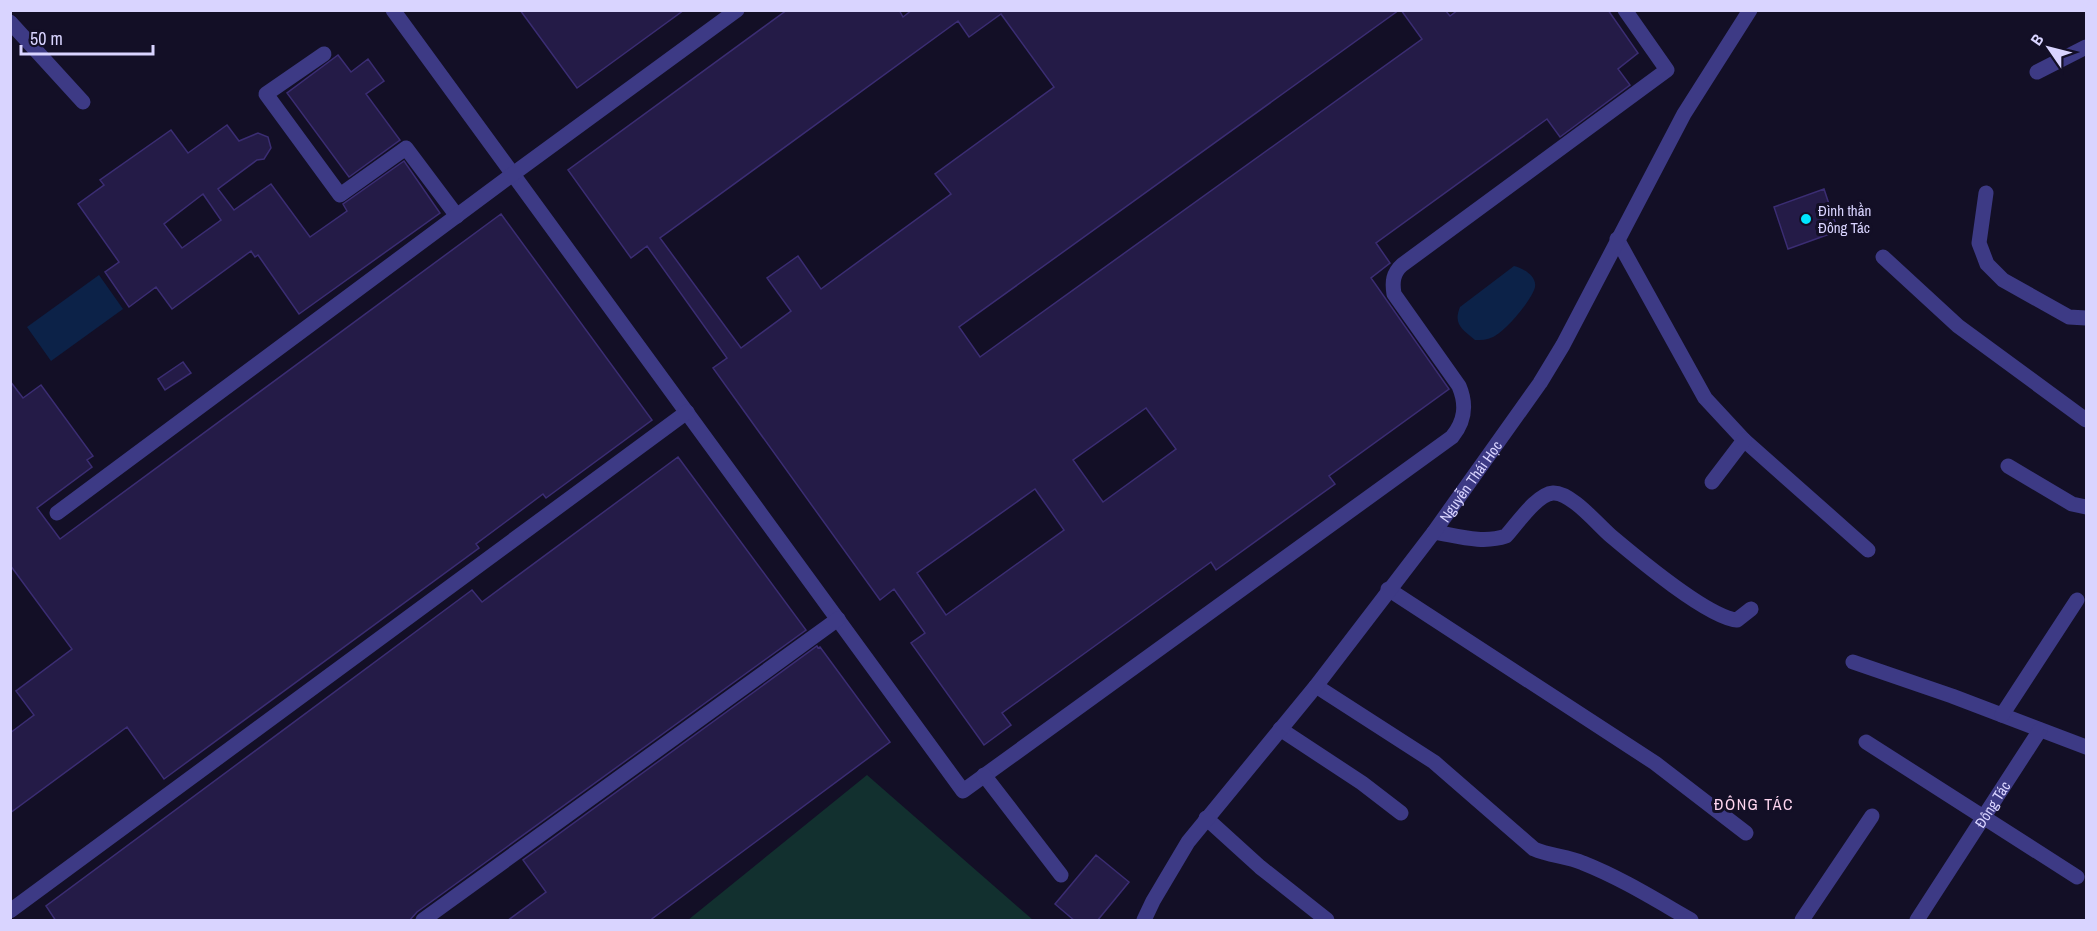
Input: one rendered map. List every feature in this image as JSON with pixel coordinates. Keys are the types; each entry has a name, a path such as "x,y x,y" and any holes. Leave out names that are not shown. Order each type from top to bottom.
{"street":[{"path":"393,10 963,791 1452,437 1464,416 1463,396 1394,294 1395,274 1402,265 1668,70 1625,10"},
{"path":"57,513 737,10"},
{"name":"Nguyễn Thái Học","path":"1145,920 1188,842 1316,686 1388,589 1434,532 1540,383 1563,345 1684,114 1750,10"},
{"path":"10,22 83,102"},
{"path":"2037,72 2086,47"},
{"path":"324,54 266,94 340,195 406,148 457,216"},
{"path":"1986,193 1979,243 1987,264 2003,280 2068,317 2086,318"},
{"path":"1617,239 1706,398 1744,440 1868,550"},
{"path":"1883,256 1958,326 2086,420"},
{"path":"10,910 687,412"},
{"path":"1712,482 1744,440"},
{"path":"2008,466 2072,504 2086,507"},
{"path":"1434,532 1485,540 1506,536 1540,498 1552,493 1562,494 1656,572 1697,601 1730,619 1737,620 1751,609"},
{"path":"1388,589 1654,763 1746,833"},
{"path":"2002,715 2077,600"},
{"path":"423,921 838,619"},
{"path":"1853,662 1952,696 2086,747"},
{"path":"1316,686 1434,762 1534,849 1548,855 1581,862 1617,878 1692,921"},
{"path":"1280,729 1362,783 1401,813"},
{"name":"Đông Tác","path":"1917,921 2040,730"},
{"path":"1866,742 2077,876"},
{"path":"984,775 1061,875"},
{"path":"1802,921 1872,816"},
{"path":"1206,818 1317,917"}],"green space":[{"path":"867,775 1033,920 688,920"}],"water":[{"path":"1514,266 1532,276 1535,283 1533,293 1517,315 1498,334 1488,339 1475,340 1458,322 1460,307"},
{"path":"99,275 123,309 51,361 27,327"}],"building":[{"path":"520,10 684,10 577,88"},
{"path":"787,10 899,10 903,17 912,10 1399,10 959,327 980,357 1422,39 1401,10 1445,10 1450,16 1458,10 1608,10 1638,53 1618,69 1630,85 1560,137 1547,119 1376,243 1390,263 1371,278 1449,389 1329,476 1335,484 1216,570 1211,562 1002,713 1011,725 984,745 911,643 925,633 894,589 880,600 713,368 727,358 647,246 631,258 568,170","holes":["1001,14 1054,87 935,174 951,194 821,289 798,256 767,278 791,311 741,348 660,238 958,21 969,37","1146,408 1176,449 1103,502 1073,460","1035,489 1064,530 946,615 917,573"]},
{"path":"338,55 351,72 368,59 384,81 366,94 400,140 349,177 287,93"},
{"path":"227,125 239,141 258,133 268,137 271,148 264,159 257,160 218,189 234,210 271,184 310,237 347,211 343,204 404,161 440,213 299,314 258,255 255,257 251,251 172,309 156,287 129,307 105,272 119,262 78,204 104,185 100,180 171,130 188,153","holes":["203,194 221,220 182,248 164,224"]},
{"name":"Đình thần Đông Tác","path":"1824,189 1838,231 1788,249 1774,207"},
{"path":"501,214 652,420 546,498 543,494 476,544 479,548 164,779 127,727 10,813 10,733 34,715 16,691 72,649 10,565 10,381 23,398 41,385 93,456 87,460 92,467 37,508 60,539"},
{"path":"183,362 191,373 165,390 158,379"},
{"path":"678,457 806,630 417,912 409,921 56,921 46,906 472,590 482,602"},
{"path":"817,646 890,742 649,921 507,921 546,892 523,860"},
{"path":"1096,855 1129,882 1097,921 1075,921 1055,904"}],"place":[{"name":"Đình thần Đông Tác","path":"1806,219"}],"district":[{"name":"ĐÔNG TÁC","path":"1754,804"}]}
